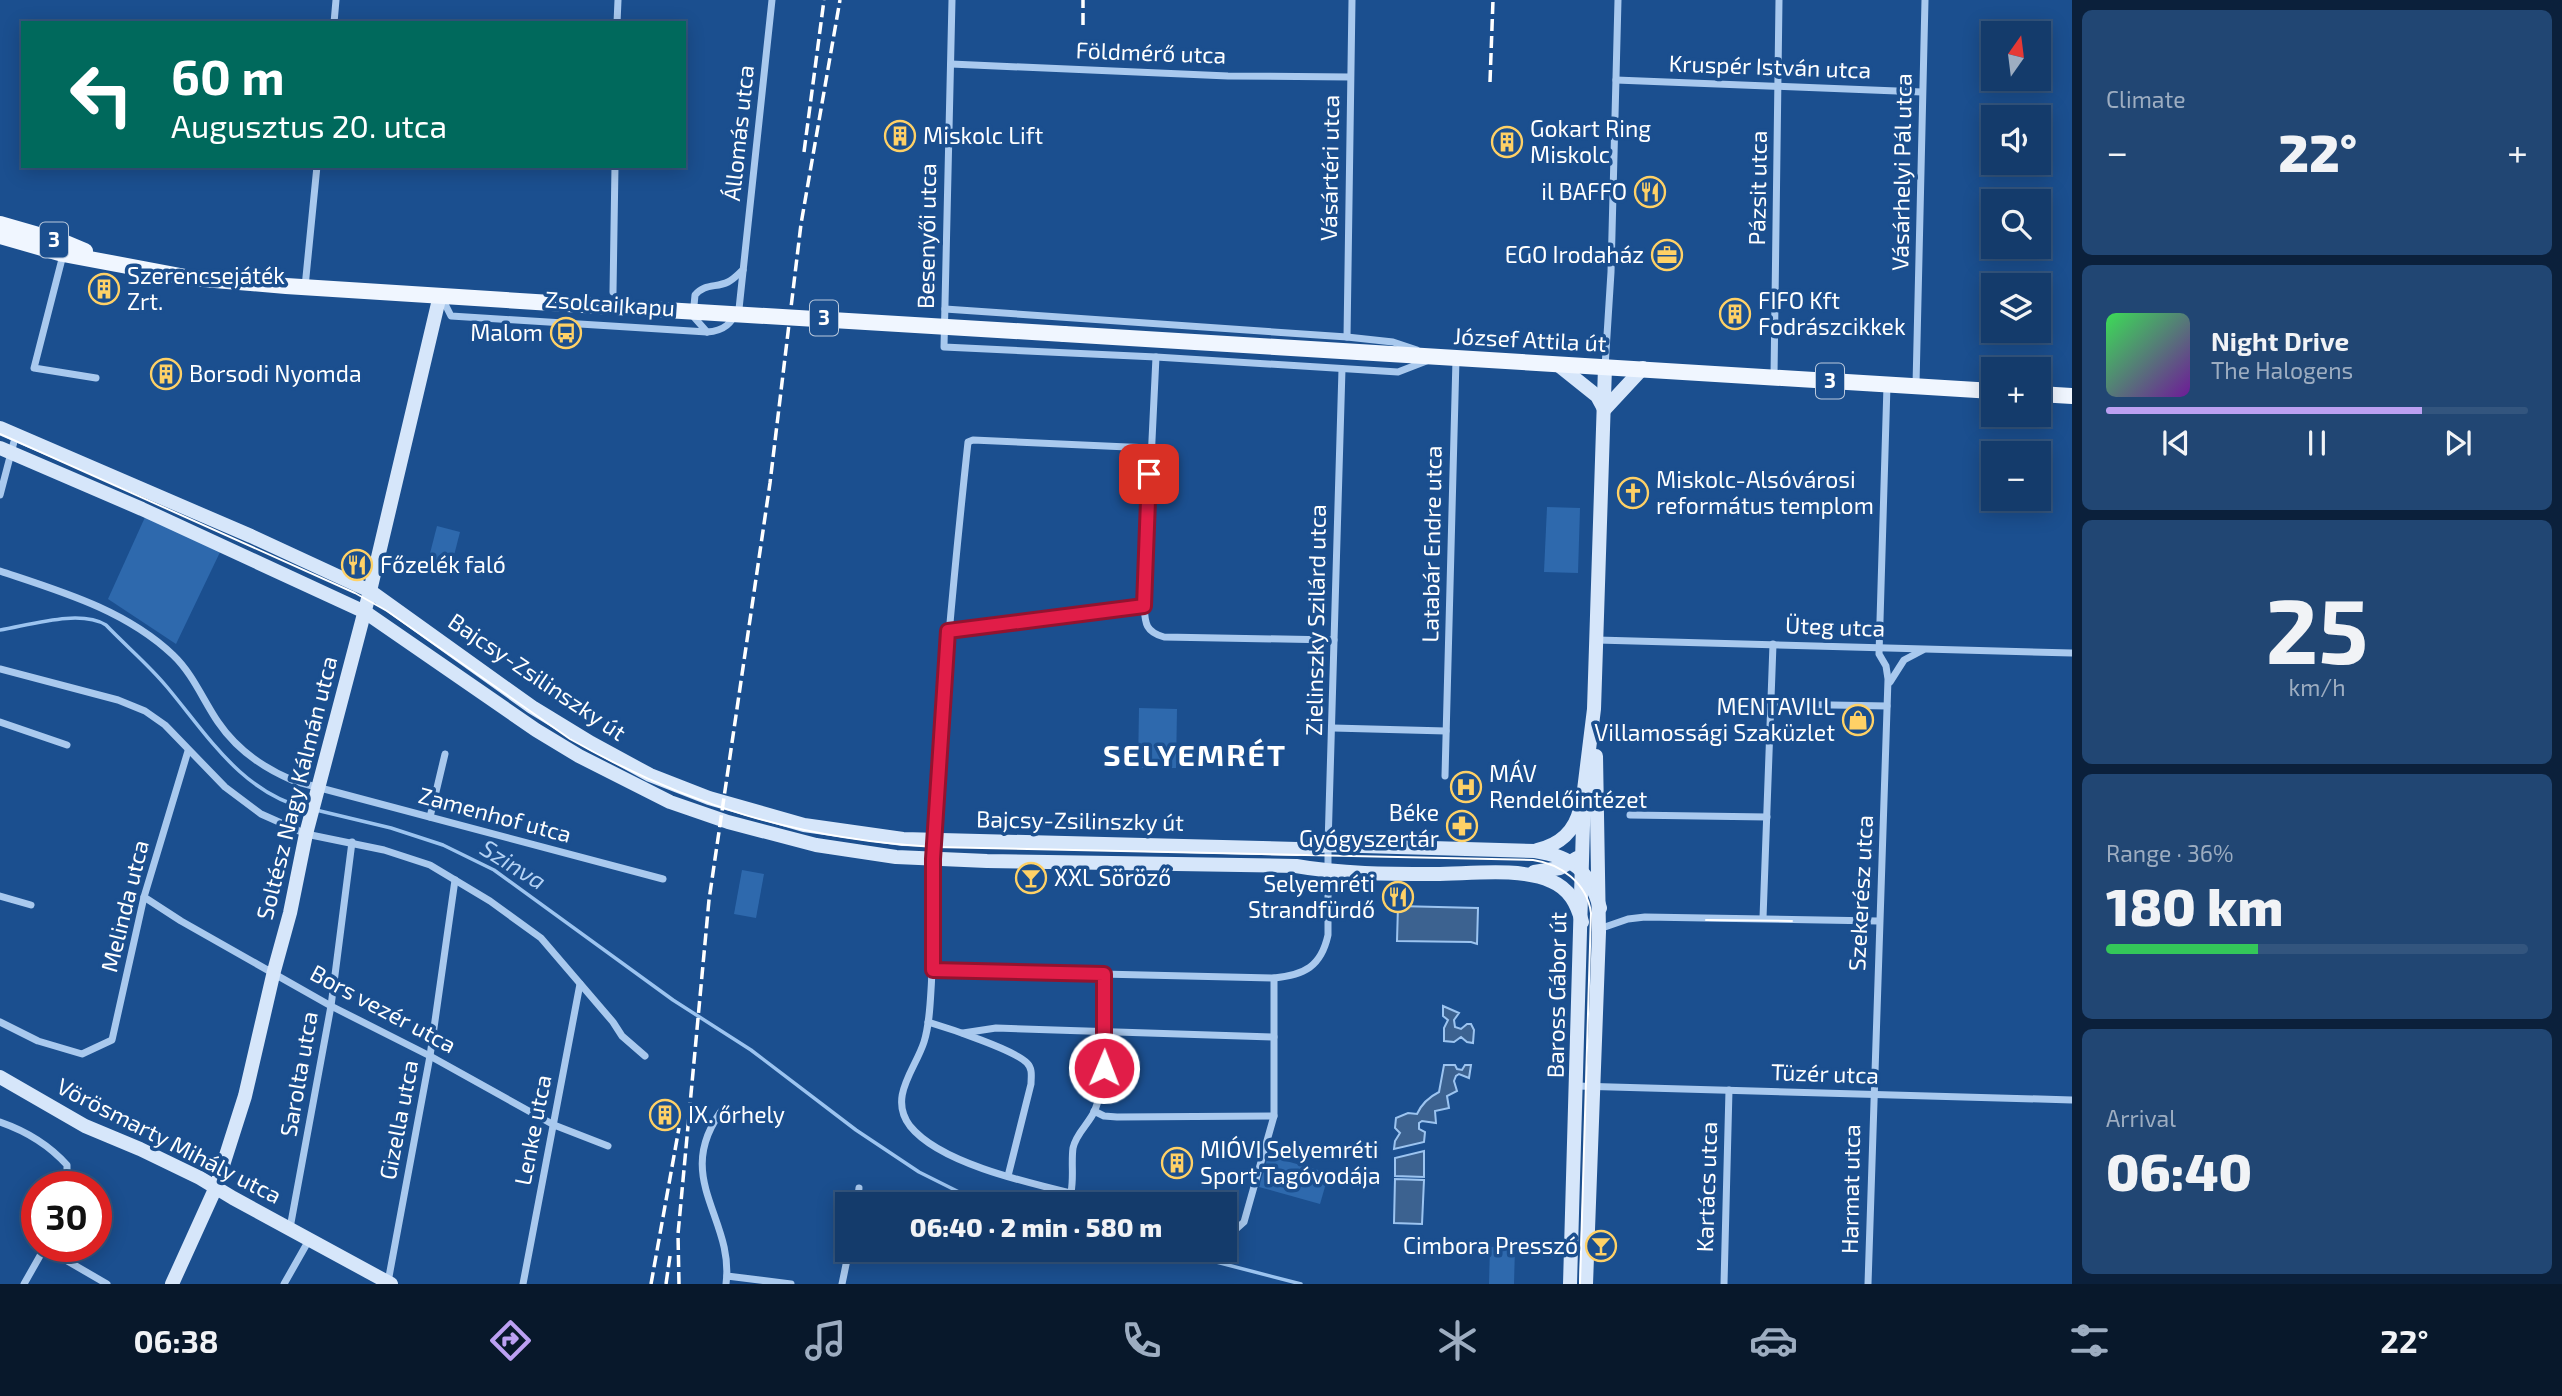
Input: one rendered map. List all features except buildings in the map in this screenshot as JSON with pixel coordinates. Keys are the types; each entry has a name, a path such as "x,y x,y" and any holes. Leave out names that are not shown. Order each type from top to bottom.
{"main road":[{"name":"Zsolcai kapu","path":"0,224 66,243 106,261"},
{"name":"Zsolcai kapu","path":"0,236 63,254 191,278 1064,334"},
{"name":"József Attila út","path":"1064,334 1981,390"},
{"path":"2051,395 2072,396"}],"street":[{"path":"334,21 336,0"},
{"path":"617,21 618,0"},
{"name":"Állomás utca","path":"743,270 772,0"},
{"name":"Besenyői utca","path":"952,0 944,347 1156,357"},
{"name":"Vásártéri utca","path":"1347,337 1352,0"},
{"path":"1605,367 1611,258 1618,0"},
{"name":"Pázsit utca","path":"1774,377 1779,0"},
{"name":"Vásárhelyi Pál utca","path":"1916,386 1925,0"},
{"name":"Földmérő utca","path":"951,64 1228,76 1350,77"},
{"name":"Kruspér István utca","path":"1616,80 1922,92"},
{"path":"305,287 317,168"},
{"path":"613,292 615,168"},
{"path":"63,254 34,368 96,378"},
{"path":"743,270 739,309 729,324 718,332 708,332 693,316 695,295 705,286 731,281 743,270"},
{"name":"Zsolcai kapu","path":"440,295 451,316 708,332"},
{"name":"Soltész Nagy Kálmán utca","path":"172,1284 216,1187 245,1096 290,913 307,829 370,592 440,295"},
{"path":"945,309 1347,337 1393,342 1436,358"},
{"path":"1334,640 1164,637 1148,630 1144,606 1156,357 1398,372 1436,358"},
{"name":"Latabár Endre utca","path":"1445,776 1456,358"},
{"path":"1557,364 1597,396 1604,410 1643,368"},
{"name":"Baross Gábor út","path":"1570,1284 1582,922 1579,862 1594,709 1605,367"},
{"name":"Zielinszky Szilárd utca","path":"933,970 1274,978 1304,972 1316,963 1325,948 1328,935 1328,845 1342,369"},
{"name":"Szekerész utca","path":"1873,1094 1888,693 1887,670 1879,654 1887,384"},
{"name":"Bajcsy-Zsilinszky út","path":"0,428 251,536 370,592 532,707 590,743 650,775 709,798 780,819 862,834 934,841 1297,849 1328,845 1535,851 1579,862"},
{"path":"0,495 5,449 16,434"},
{"path":"1104,974 1104,1068 1094,1111 1073,1147 1074,1177 1071,1192 1008,1176 951,1156 926,1141 909,1124 902,1106 901,1093 923,1044 928,1021 933,970 933,859 948,631 968,442 973,440 1150,448"},
{"name":"Bajcsy-Zsilinszky út","path":"5,449 365,611 546,736 610,774 728,822 790,839 876,855 933,859 1296,866 1328,871 1513,874 1549,880 1562,888 1575,902 1582,922"},
{"name":"Zamenhof utca","path":"0,571 92,602 145,634 182,665 219,723 242,750 275,773 316,794 429,817 663,879"},
{"path":"948,631 1144,606"},
{"name":"Üteg utca","path":"1597,640 2072,653"},
{"path":"1763,918 1773,644"},
{"name":"Szekerész utca","path":"1888,693 1892,677 1904,660 1914,653 1934,649"},
{"path":"0,670 118,700 145,711 165,725 225,787 261,814 430,865 490,901 541,938 622,1036 645,1056"},
{"path":"1771,704 1887,706"},
{"name":"Baross Gábor út","path":"1586,1284 1600,929 1594,709"},
{"path":"0,722 67,745"},
{"path":"1333,728 1446,732"},
{"name":"Melinda utca","path":"0,1023 38,1041 82,1054 112,1040 144,897 188,751"},
{"path":"429,817 445,754"},
{"path":"1535,851 1554,845 1569,832 1579,815 1584,794"},
{"path":"1630,815 1768,817"},
{"path":"1513,874 1552,870 1579,862 1598,825"},
{"name":"Sarolta utca","path":"290,1230 331,1006 352,842"},
{"path":"1579,862 1600,908"},
{"name":"Gizella utca","path":"390,1283 430,1056 455,880"},
{"path":"0,896 31,905"},
{"name":"Bors vezér utca","path":"144,897 331,1006 430,1056 554,1125 608,1146"},
{"path":"1600,929 1628,919 1645,917 1878,921"},
{"path":"1237,1228 1244,1222 1274,1116 1274,978"},
{"name":"Lenke utca","path":"523,1284 580,984"},
{"path":"928,1021 1018,1057 1028,1064 1032,1071 1008,1176"},
{"path":"963,1033 996,1028 1274,1037"},
{"name":"Vörösmarty Mihály utca","path":"0,1077 85,1126 173,1164 390,1283"},
{"name":"Tüzér utca","path":"1577,1086 2072,1100"},
{"name":"Kartács utca","path":"1724,1284 1729,1090"},
{"name":"Harmat utca","path":"1868,1284 1873,1094"},
{"path":"725,1106 711,1124 701,1167 724,1247 727,1280 791,1284"},
{"path":"1094,1111 1117,1117 1274,1116"},
{"path":"0,1122 15,1127 52,1149 67,1165 67,1171"},
{"path":"858,1192 859,1188"},
{"path":"284,1284 309,1240"},
{"path":"24,1284 36,1262"},
{"path":"70,1262 107,1284"},
{"path":"842,1284 847,1262"}],"shaded area":[{"path":"1547,507 1580,508 1578,573 1544,572"},
{"path":"146,515 222,548 176,644 108,599"},
{"path":"437,526 460,532 449,575 426,569"},
{"path":"1139,708 1177,709 1176,768 1138,768"},
{"path":"742,870 764,874 756,918 734,914"},
{"path":"1398,906 1478,908 1477,944 1397,941"},
{"path":"1443,1006 1459,1013 1454,1020 1455,1027 1461,1029 1471,1024 1474,1030 1473,1043 1461,1037 1454,1042 1444,1041 1444,1028 1448,1020 1443,1016"},
{"path":"1444,1065 1455,1065 1462,1070 1465,1065 1471,1065 1469,1078 1459,1074 1456,1076 1454,1081 1457,1091 1447,1096 1449,1108 1435,1111 1436,1123 1419,1123 1419,1129 1425,1132 1424,1142 1394,1149 1400,1133 1395,1128 1396,1118 1408,1113 1417,1114 1426,1101 1439,1092"},
{"path":"1424,1151 1424,1177 1395,1176 1395,1158"},
{"path":"1268,1156 1329,1173 1320,1204 1259,1187"},
{"path":"1395,1179 1424,1180 1422,1224 1394,1223"},
{"path":"1490,1247 1515,1247 1514,1284 1489,1284"}],"waterway":[{"name":"Szinva","path":"0,630 69,618 95,620 106,625 160,679 212,743 245,776 264,790 308,809"},
{"name":"Szinva","path":"316,810 391,828 443,845 494,870 673,1000 751,1050 856,1130 919,1172 959,1192"},
{"name":"Szinva","path":"1216,1262 1301,1284"}],"tram line":[{"path":"0,434 355,593 387,611 570,739 658,783 701,801 746,815 837,836 934,847 1533,860 1563,871 1578,884 1589,902 1591,913 1580,1284"},
{"path":"1706,920 1792,921"}],"railway":[{"path":"804,152 824,0"},
{"path":"679,1284 678,1234 709,900 770,483 801,224 840,0"},
{"path":"1083,0 1083,25"},
{"path":"1490,82 1493,0"},
{"path":"651,1284 679,1128"},
{"path":"666,1284 670,1256"}],"place":[{"name":"Miskolc Lift","path":"900,136"},
{"name":"Gokart Ring Miskolc","path":"1507,142"},
{"name":"il BAFFO","path":"1650,192"},
{"name":"EGO Irodaház","path":"1667,255"},
{"name":"Szerencsejáték Zrt.","path":"104,289"},
{"name":"FIFO Kft Fodrászcikkek","path":"1735,314"},
{"name":"Malom","path":"566,333"},
{"name":"Borsodi Nyomda","path":"166,374"},
{"name":"Miskolc-Alsóvárosi református templom","path":"1633,493"},
{"name":"Főzelék faló","path":"357,565"},
{"name":"MENTAVILL Villamossági Szaküzlet","path":"1858,720"},
{"name":"MÁV Rendelőintézet","path":"1466,787"},
{"name":"Béke Gyógyszertár","path":"1462,826"},
{"name":"XXL Söröző","path":"1031,878"},
{"name":"Selyemréti Strandfürdő","path":"1398,897"},
{"name":"IX. őrhely","path":"665,1115"},
{"name":"MIÓVI Selyemréti Sport Tagóvodája","path":"1177,1163"},
{"name":"Cimbora Presszó","path":"1601,1246"}],"district":[{"name":"SELYEMRÉT","path":"1195,756"}],"route":[{"path":"1104,1068 1104,974 933,970 933,859 948,631 1144,606 1149,474"}]}
